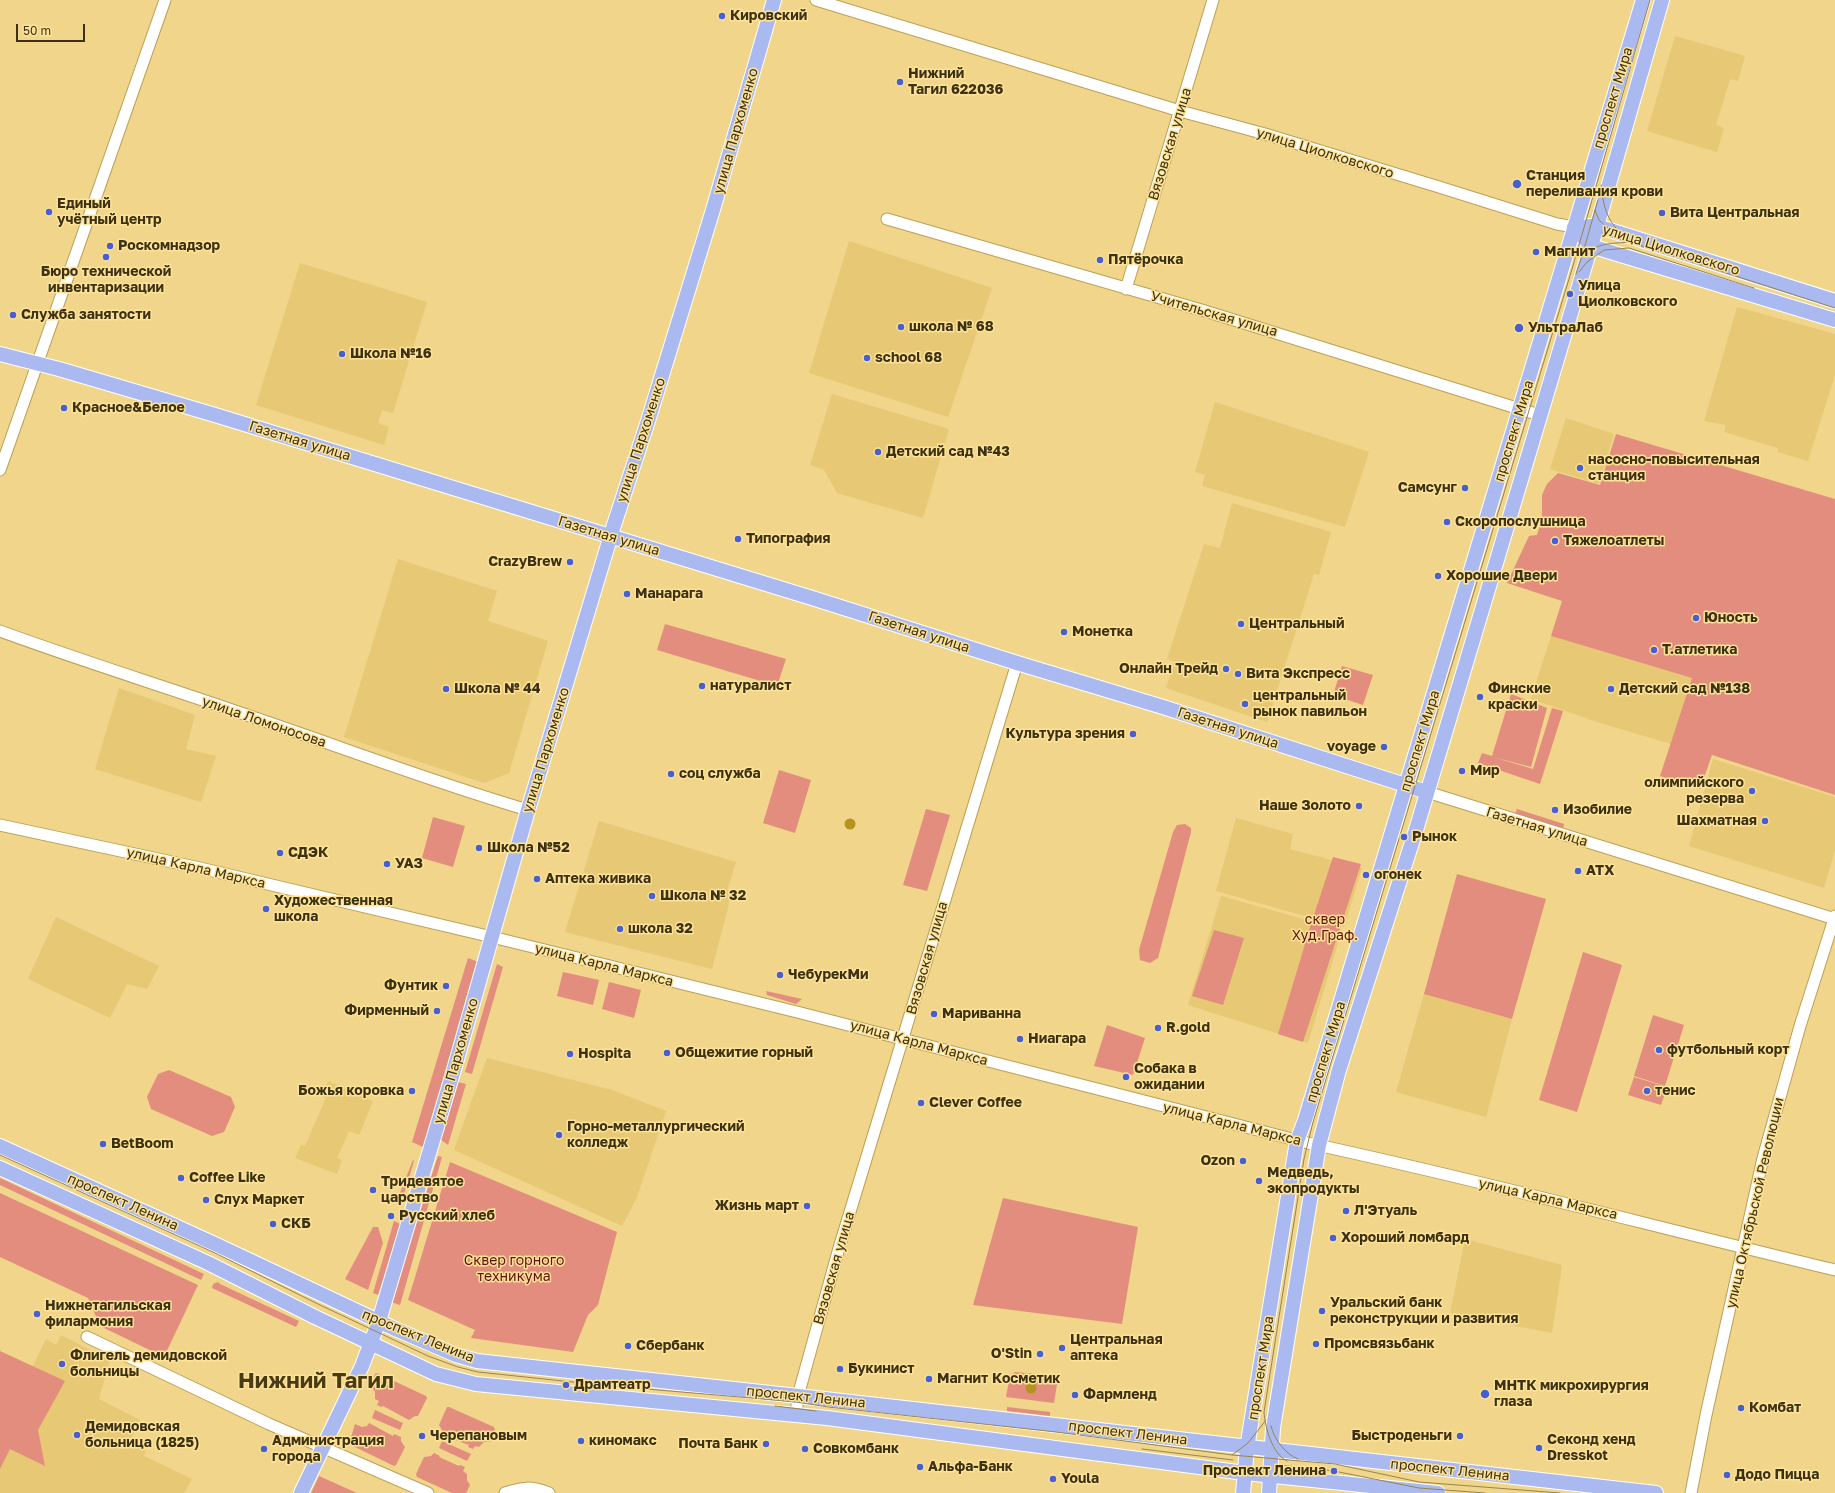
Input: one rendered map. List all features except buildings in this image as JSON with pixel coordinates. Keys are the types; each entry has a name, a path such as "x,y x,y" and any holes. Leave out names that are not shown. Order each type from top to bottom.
{"main road":[{"name":"улица Пархоменко","path":"301,1493 324,1447 371,1343 379,1321 528,810 716,199 774,0"},
{"name":"проспект Мира","path":"1243,1493 1247,1448 1297,1141 1305,1120 1521,409 1574,227 1643,0"},
{"name":"проспект Мира","path":"1269,1493 1271,1450 1280,1383 1318,1145 1339,1070 1405,868 1539,415 1597,226 1662,0"},
{"name":"улица Циолковского","path":"1574,227 1597,226 1835,301"},
{"path":"1574,227 1591,246"},
{"name":"улица Циолковского","path":"1591,246 1835,320"},
{"name":"Газетная улица","path":"0,354 37,363 215,415 812,598 1017,663 1170,709 1427,792"},
{"name":"проспект Ленина","path":"0,1146 456,1356 477,1362 798,1396 1247,1448 1656,1493"},
{"name":"проспект Ленина","path":"0,1168 208,1263 315,1317 436,1374 476,1384 796,1415 1245,1473 1438,1493"}],"street":[{"path":"0,470 166,0"},
{"name":"улица Циолковского","path":"816,0 1180,111 1265,134 1557,224 1574,227"},
{"name":"Вязовская улица","path":"1126,289 1213,0"},
{"name":"Учительская улица","path":"887,219 1205,311 1539,415"},
{"name":"улица Ломоносова","path":"0,631 88,663 256,718 441,783 528,810"},
{"name":"Вязовская улица","path":"796,1415 798,1396 839,1248 1017,663"},
{"name":"Газетная улица","path":"1427,792 1835,918"},
{"name":"улица Карла Маркса","path":"0,825 200,868 492,937 902,1039 1297,1141 1645,1222 1743,1248 1835,1270"},
{"name":"улица Октябрьской Революции","path":"1691,1493 1765,1151 1800,1026 1835,918"},
{"path":"87,1337 269,1424 428,1493"},
{"path":"504,1493 522,1487 539,1489 549,1493"}],"shaded area":[{"path":"1675,36 1745,56 1738,81 1730,79 1716,125 1724,128 1717,152 1647,131"},
{"name":"школа № 68","path":"849,241 992,288 948,417 809,373"},
{"name":"Школа №16","path":"300,263 427,302 393,413 382,410 378,423 389,427 384,445 256,405"},
{"path":"1737,307 1835,334 1835,375 1808,461 1778,452 1778,448 1724,432 1726,425 1704,421"},
{"name":"Детский сад №43","path":"832,394 949,429 923,518 837,493 824,470 810,465"},
{"path":"1215,402 1369,452 1345,527 1202,486 1205,475 1195,472"},
{"path":"1566,418 1614,434 1599,484 1550,469"},
{"path":"1232,503 1331,532 1319,575 1314,574 1267,722 1166,688 1175,662 1167,659 1204,544 1220,548"},
{"name":"Школа № 44","path":"398,559 497,591 488,621 548,641 509,773 484,783 344,737"},
{"name":"Детский сад №138","path":"1551,636 1692,678 1671,744 1597,722 1531,699"},
{"path":"119,688 195,715 186,749 216,756 201,802 95,769"},
{"name":"Шахматная","path":"1713,759 1835,797 1835,850 1824,888 1689,846"},
{"path":"850,818 854,820 856,824 854,828 850,830 846,828 844,824 846,820"},
{"path":"1236,818 1293,834 1290,849 1362,868 1344,927 1216,891"},
{"name":"Школа № 32","path":"599,821 736,862 728,888 729,904 712,969 565,932"},
{"path":"1221,896 1342,930 1308,1043 1188,1005"},
{"path":"56,917 159,966 147,989 127,984 110,1018 28,979"},
{"path":"1424,994 1512,1019 1486,1117 1396,1092"},
{"name":"Горно-металлургический колледж","path":"487,1058 612,1090 666,1111 637,1197 622,1226 454,1150"},
{"path":"328,1081 373,1101 359,1135 349,1131 337,1158 342,1160 337,1174 295,1158 301,1145 305,1146 326,1098 322,1096"},
{"path":"1465,1239 1562,1265 1552,1333 1450,1313"},
{"path":"61,1335 110,1360 99,1399 140,1420 129,1443 146,1451 144,1456 192,1479 184,1493 0,1493 0,1354 32,1368 46,1339 56,1345"},
{"path":"1029,1383 1033,1383 1035,1384 1035,1392 1029,1393 1026,1390 1026,1386"}],"green space":[{"name":"Юность","path":"1616,434 1835,499 1835,795 1712,755 1700,789 1660,776 1692,678 1551,636 1562,601 1507,583 1529,536 1537,535 1542,519 1542,495 1547,484 1558,473 1600,485"},
{"path":"665,624 786,659 777,686 657,650"},
{"path":"1342,666 1373,675 1363,705 1333,695"},
{"path":"1511,694 1547,708 1531,767 1493,757 1533,769 1552,708 1563,711 1540,784 1478,763 1482,753 1492,756"},
{"path":"779,770 811,780 795,833 763,823"},
{"path":"926,809 950,815 927,891 903,885"},
{"path":"1517,809 1564,824 1563,829 1515,814"},
{"path":"433,817 465,826 453,867 422,858"},
{"path":"1185,824 1191,828 1191,832 1158,958 1150,963 1140,960 1139,950 1173,832 1177,825"},
{"name":"сквер Худ.Граф.","path":"1333,857 1361,864 1303,1042 1278,1034"},
{"path":"1457,874 1546,899 1512,1019 1424,994"},
{"path":"1214,930 1244,938 1223,1005 1192,996"},
{"path":"1583,952 1622,965 1577,1112 1539,1100"},
{"path":"468,958 481,963 427,1144 423,1147 412,1142"},
{"path":"497,964 503,967 472,1074 465,1072"},
{"path":"563,972 599,980 593,1005 557,996"},
{"path":"609,982 641,990 634,1018 602,1009"},
{"path":"766,991 802,999 796,1004 767,995"},
{"name":"футбольный корт","path":"1653,1015 1684,1025 1665,1086 1634,1076"},
{"path":"1107,1025 1145,1038 1133,1075 1094,1066"},
{"path":"169,1070 231,1097 235,1107 224,1132 212,1136 151,1109 147,1097 158,1074"},
{"name":"тенис","path":"1634,1077 1667,1087 1661,1105 1628,1095"},
{"path":"458,1082 466,1084 448,1145 440,1139"},
{"path":"438,1156 442,1157 400,1305 391,1302"},
{"path":"413,1160 414,1161 401,1204 396,1203"},
{"name":"Сквер горного техникума","path":"450,1162 617,1232 598,1305 588,1315 573,1352 471,1338 475,1330 408,1300"},
{"path":"0,1178 204,1274 201,1280 0,1185"},
{"path":"0,1193 198,1285 164,1357 100,1326 88,1298 0,1257"},
{"path":"1003,1198 1138,1227 1122,1324 973,1305"},
{"path":"394,1221 402,1225 378,1295 373,1293"},
{"path":"373,1227 378,1227 383,1243 368,1290 345,1279"},
{"path":"218,1282 299,1321 296,1327 212,1288 213,1284"},
{"path":"0,1351 65,1381 38,1430 45,1466 10,1449 0,1469"},
{"path":"1015,1372 1047,1375 1054,1378 1057,1384 1054,1403 1006,1397 1010,1375"},
{"path":"377,1373 426,1396 427,1398 418,1416 415,1416 409,1420 383,1406 381,1407 377,1405 379,1401 375,1399 375,1391 369,1387 375,1374"},
{"path":"447,1407 494,1427 495,1430 490,1442 484,1442 479,1447 475,1446 473,1449 468,1447 469,1445 442,1435 442,1430 439,1425"},
{"path":"1007,1407 1050,1412 1050,1416 1007,1411"},
{"path":"375,1410 403,1423 400,1430 372,1418"},
{"path":"369,1423 393,1436 394,1434 401,1437 401,1441 405,1447 396,1465 394,1466 349,1444 355,1424 362,1427 367,1426"},
{"path":"442,1441 471,1454 467,1461 439,1448"},
{"path":"434,1453 440,1456 439,1457 459,1466 465,1467 463,1471 467,1474 467,1480 470,1485 466,1493 452,1493 417,1477 416,1474 424,1457 431,1456"},
{"path":"319,1476 357,1493 311,1493"}],"tram line":[{"path":"1287,1461 1277,1452 1270,1440 1264,1412 1304,1159 1313,1122 1572,269 1650,0"},
{"path":"1601,185 1606,211 1612,223 1630,242 1835,308"},
{"path":"1576,274 1598,200"},
{"path":"1595,210 1599,220 1622,241"},
{"path":"1582,256 1588,251 1600,246 1630,242"},
{"path":"1579,272 1587,262 1604,250 1629,248 1754,288"},
{"path":"0,1155 213,1252 428,1356 458,1367 478,1372 601,1385 797,1402 828,1407 1056,1432 1232,1455 1335,1464 1419,1482 1560,1493"},
{"path":"775,1406 816,1411"},
{"path":"1232,1455 1248,1443 1266,1420"},
{"path":"1271,1426 1272,1431 1281,1446 1289,1454 1298,1459"},
{"path":"1142,1449 1233,1460"},
{"path":"1279,1465 1334,1471 1419,1488 1485,1493"}],"place":[{"name":"Кировский","path":"722,16"},
{"name":"Нижний Тагил 622036","path":"900,82"},
{"name":"Станция переливания крови","path":"1517,184"},
{"name":"Единый учётный центр","path":"49,212"},
{"name":"Вита Центральная","path":"1662,213"},
{"name":"Роскомнадзор","path":"110,246"},
{"name":"Магнит","path":"1536,252"},
{"name":"Бюро технической инвентаризации","path":"106,257"},
{"name":"Пятёрочка","path":"1100,260"},
{"name":"Улица Циолковского","path":"1570,294"},
{"name":"Служба занятости","path":"13,315"},
{"name":"школа № 68","path":"901,327"},
{"name":"УльтраЛаб","path":"1519,328"},
{"name":"Школа №16","path":"342,354"},
{"name":"school 68","path":"867,358"},
{"name":"Красное&Белое","path":"64,408"},
{"name":"Детский сад №43","path":"878,452"},
{"name":"насосно-повысительная станция","path":"1580,468"},
{"name":"Самсунг","path":"1465,488"},
{"name":"Скоропослушница","path":"1447,522"},
{"name":"Типография","path":"738,539"},
{"name":"Тяжелоатлеты","path":"1555,541"},
{"name":"CrazyBrew","path":"570,562"},
{"name":"Хорошие Двери","path":"1438,576"},
{"name":"Манарага","path":"627,594"},
{"name":"Юность","path":"1696,618"},
{"name":"Центральный","path":"1241,624"},
{"name":"Монетка","path":"1064,632"},
{"name":"Т.атлетика","path":"1654,650"},
{"name":"Онлайн Трейд","path":"1226,669"},
{"name":"Вита Экспресс","path":"1238,674"},
{"name":"натуралист","path":"702,686"},
{"name":"Школа № 44","path":"446,689"},
{"name":"Детский сад №138","path":"1611,689"},
{"name":"Финские краски","path":"1480,697"},
{"name":"центральный рынок павильон","path":"1245,704"},
{"name":"Культура зрения","path":"1133,734"},
{"name":"voyage","path":"1384,747"},
{"name":"Мир","path":"1462,771"},
{"name":"соц служба","path":"671,774"},
{"name":"олимпийского резерва","path":"1752,791"},
{"name":"Наше Золото","path":"1359,806"},
{"name":"Изобилие","path":"1555,810"},
{"name":"Шахматная","path":"1765,821"},
{"name":"Рынок","path":"1404,837"},
{"name":"Школа №52","path":"479,848"},
{"name":"СДЭК","path":"280,853"},
{"name":"УАЗ","path":"387,864"},
{"name":"ATX","path":"1578,871"},
{"name":"огонек","path":"1366,875"},
{"name":"Аптека живика","path":"537,879"},
{"name":"Школа № 32","path":"652,896"},
{"name":"Художественная школа","path":"266,909"},
{"name":"школа 32","path":"620,929"},
{"name":"ЧебурекМи","path":"780,975"},
{"name":"Фунтик","path":"446,986"},
{"name":"Фирменный","path":"437,1011"},
{"name":"Мариванна","path":"934,1014"},
{"name":"R.gold","path":"1158,1028"},
{"name":"Ниагара","path":"1020,1039"},
{"name":"футбольный корт","path":"1659,1050"},
{"name":"Общежитие горный","path":"667,1053"},
{"name":"Hospita","path":"570,1054"},
{"name":"Собака в ожидании","path":"1126,1077"},
{"name":"Божья коровка","path":"412,1091"},
{"name":"тенис","path":"1647,1091"},
{"name":"Clever Coffee","path":"921,1103"},
{"name":"Горно-металлургический колледж","path":"559,1135"},
{"name":"BetBoom","path":"103,1144"},
{"name":"Ozon","path":"1243,1161"},
{"name":"Coffee Like","path":"181,1178"},
{"name":"Медведь, экопродукты","path":"1259,1181"},
{"name":"Тридевятое царство","path":"373,1190"},
{"name":"Слух Маркет","path":"206,1200"},
{"name":"Жизнь март","path":"807,1206"},
{"name":"Л'Этуаль","path":"1346,1211"},
{"name":"Русский хлеб","path":"391,1216"},
{"name":"СКБ","path":"273,1224"},
{"name":"Хороший ломбард","path":"1333,1238"},
{"name":"Уральский банк реконструкции и развития","path":"1322,1311"},
{"name":"Нижнетагильская филармония","path":"37,1314"},
{"name":"Промсвязьбанк","path":"1316,1344"},
{"name":"Сбербанк","path":"628,1346"},
{"name":"Центральная аптека","path":"1062,1348"},
{"name":"O'Stin","path":"1040,1354"},
{"name":"Флигель демидовской больницы","path":"62,1364"},
{"name":"Букинист","path":"840,1369"},
{"name":"Магнит Косметик","path":"929,1379"},
{"name":"Драмтеатр","path":"566,1385"},
{"name":"МНТК микрохирургия глаза","path":"1485,1394"},
{"name":"Фармленд","path":"1075,1395"},
{"name":"Комбат","path":"1741,1408"},
{"name":"Демидовская больница (1825)","path":"77,1435"},
{"name":"Черепановым","path":"422,1436"},
{"name":"Быстроденьги","path":"1460,1436"},
{"name":"киномакс","path":"581,1441"},
{"name":"Почта Банк","path":"766,1444"},
{"name":"Секонд хенд Dresskot","path":"1539,1448"},
{"name":"Администрация города","path":"264,1449"},
{"name":"Совкомбанк","path":"805,1449"},
{"name":"Альфа-Банк","path":"920,1467"},
{"name":"Проспект Ленина","path":"1334,1471"},
{"name":"Додо Пицца","path":"1727,1475"},
{"name":"Youla","path":"1053,1479"}],"district":[{"name":"Нижний Тагил","path":"316,1381"}]}
